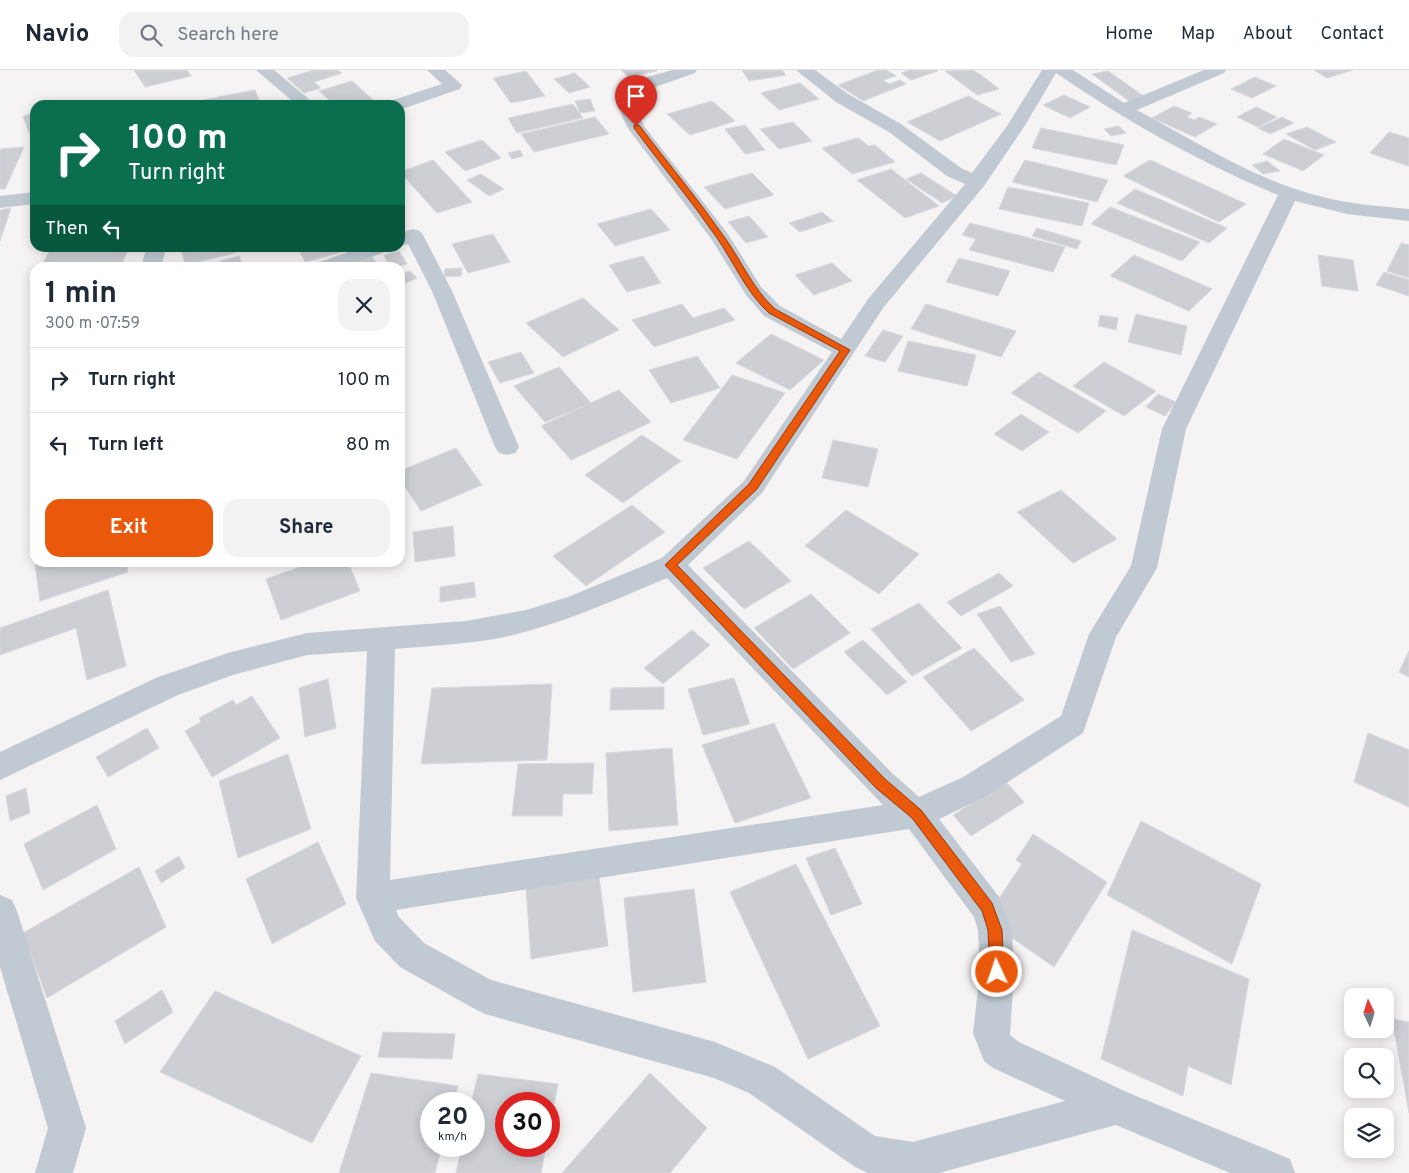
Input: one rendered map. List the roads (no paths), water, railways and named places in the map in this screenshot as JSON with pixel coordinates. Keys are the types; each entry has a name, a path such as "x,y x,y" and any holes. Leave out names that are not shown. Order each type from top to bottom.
{"street":[{"path":"264,70 301,100"},
{"path":"405,102 454,85 435,70"},
{"path":"689,70 632,89 626,96 625,102 636,126 721,238 753,291 764,304 772,311 845,350"},
{"path":"804,70 842,98 895,128 954,172 976,182"},
{"path":"0,767 168,686 216,670 307,644 466,632 526,621 576,605 671,565 753,487 875,304 976,182 1015,127 1050,70"},
{"path":"1062,70 1123,110 1241,173 1313,201 1409,215"},
{"path":"1123,110 1218,70"},
{"path":"373,898 916,814 974,787 1074,724 1103,634 1144,568 1174,430 1289,193"},
{"path":"0,202 30,199"},
{"path":"405,238 413,235 442,291 507,447"},
{"path":"338,262 367,252"},
{"path":"671,565 881,784 916,814 987,908 995,930 997,972 991,1033 997,1048 1006,1055 1116,1106 1276,1173"},
{"path":"381,639 373,898 387,929 412,955 485,996 715,1060 762,1080 868,1154 913,1161 1116,1106"},
{"path":"0,911 67,1128 54,1173"}]}
